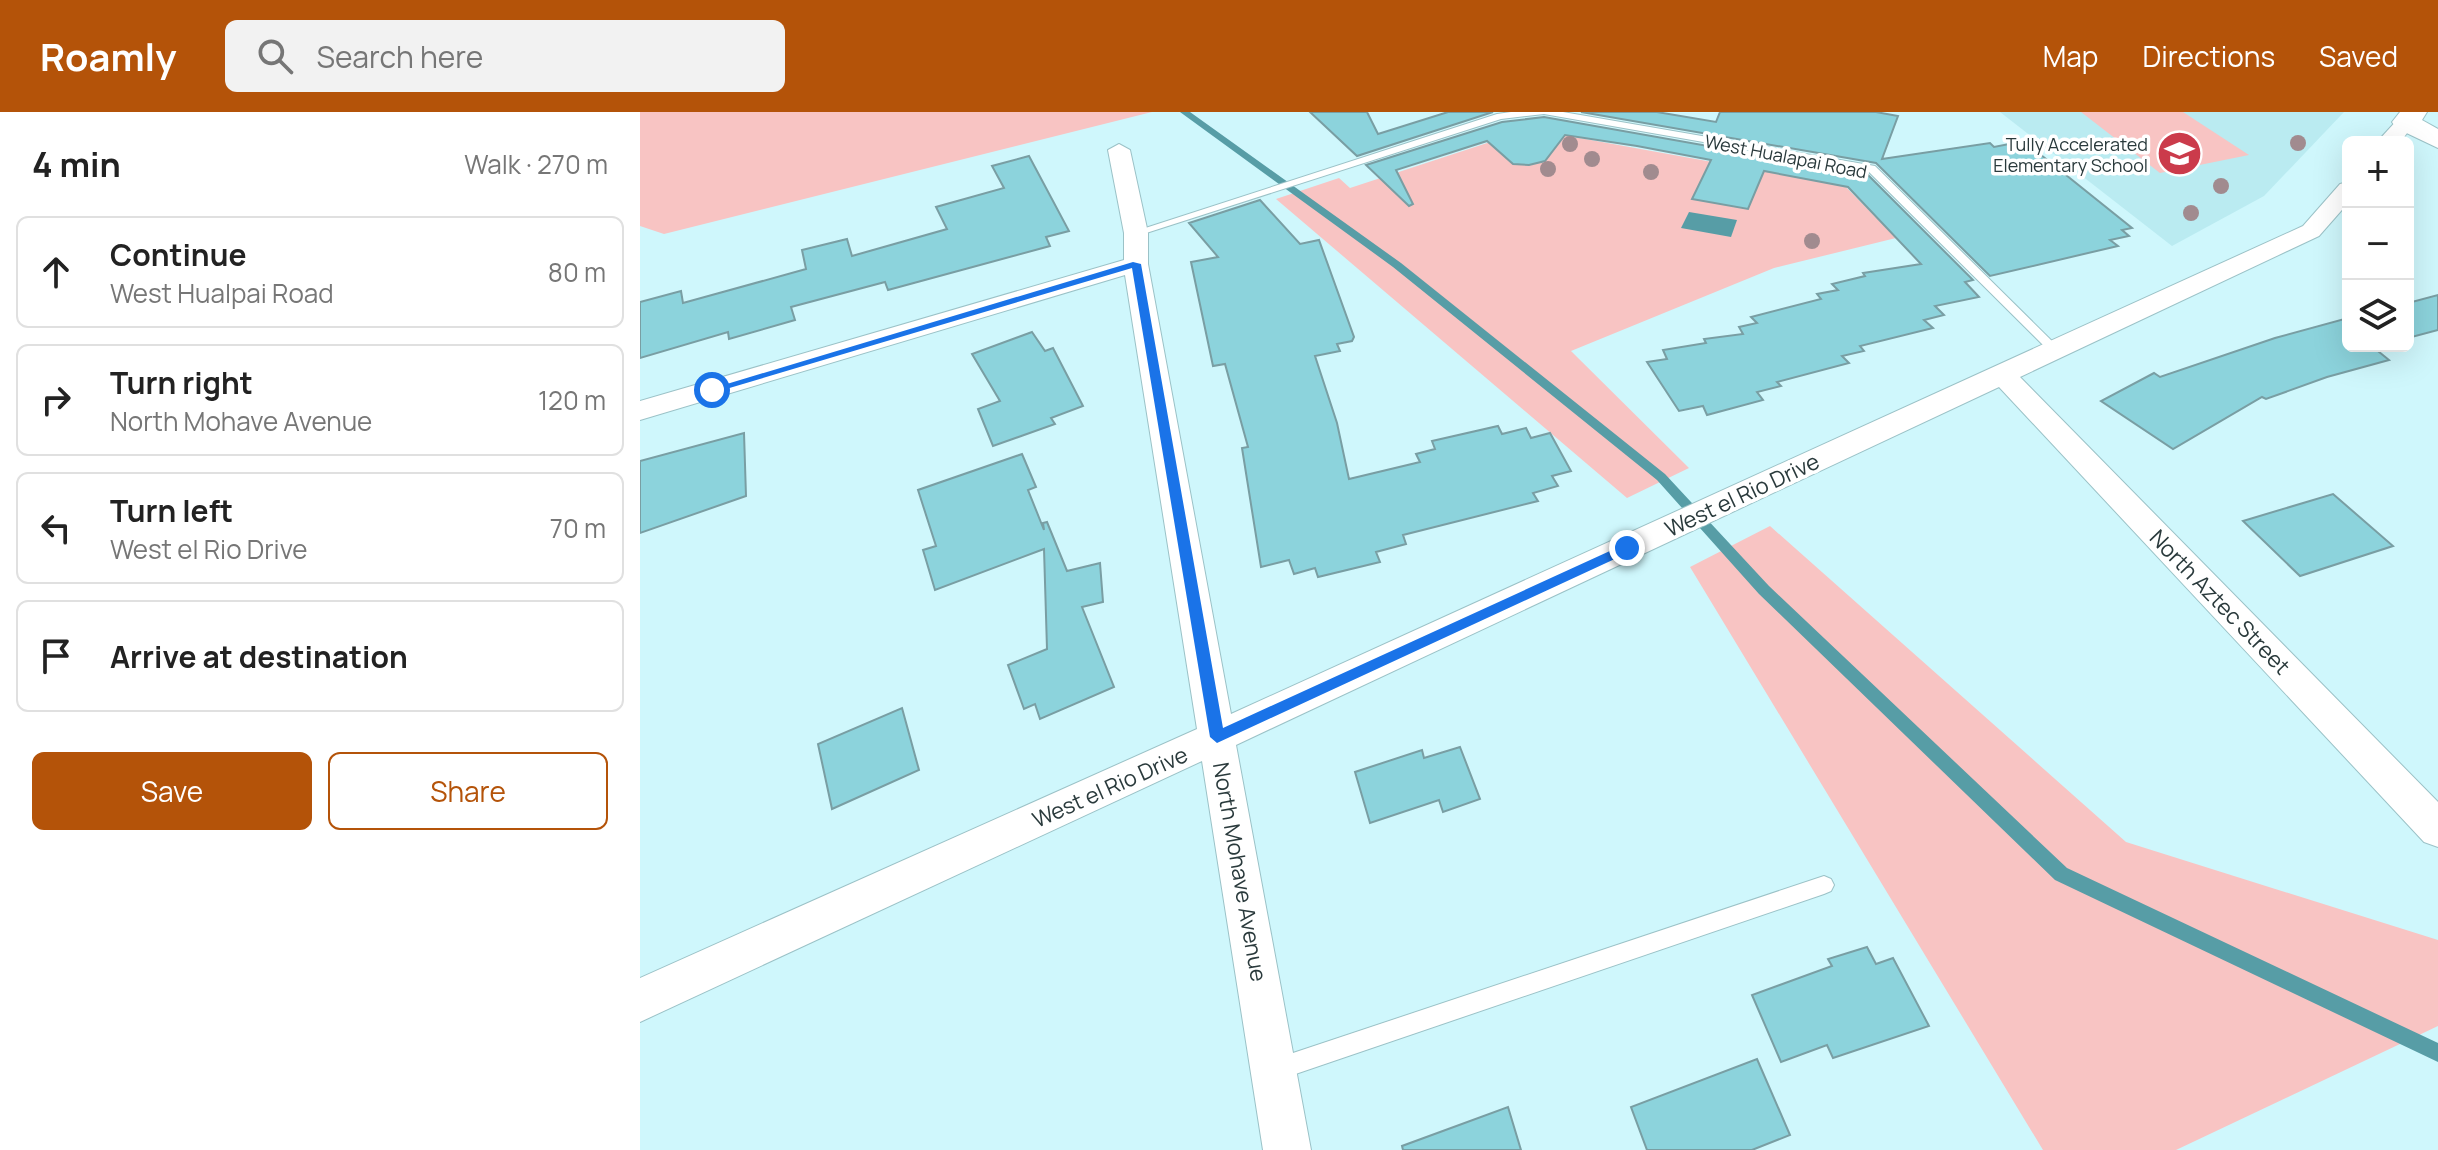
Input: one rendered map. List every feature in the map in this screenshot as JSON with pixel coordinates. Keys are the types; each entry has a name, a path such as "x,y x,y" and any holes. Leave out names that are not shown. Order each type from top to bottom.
{"street":[{"path":"2403,125 2438,140"},
{"name":"North Mohave Avenue","path":"1119,150 1287,1150"},
{"name":"West el Rio Drive","path":"640,1000 2311,231 2342,196"},
{"path":"640,411 1136,248"},
{"name":"North Aztec Street","path":"2003,375 2438,829"}],"lane":[{"name":"West Hualapai Road","path":"1136,248 1500,116 1544,112 1871,168 2053,348"},
{"path":"1273,1071 1824,885"}],"shaded area":[{"path":"640,112 1152,112 664,234 640,226"},
{"name":"Tully Accelerated Elementary School","path":"2000,112 2344,112 2264,196 2172,246"},
{"path":"2081,112 2183,112 2249,155 2160,173"},
{"path":"1530,129 1845,186 1896,238 1774,268 1571,351 1689,468 1627,498 1276,199 1339,178 1350,188"},
{"path":"1689,212 1737,220 1731,237 1681,228"},
{"path":"1770,526 2126,842 2438,940 2438,1026 2176,1150 2043,1150 1690,567"}],"building":[{"path":"1310,112 1367,112 1378,134 1448,112 1493,112 1357,156"},
{"path":"1581,112 1657,112 1716,122 1720,112 1876,112 1898,116 1882,159 1990,143 1994,147 2009,144 2016,149 2031,147 2132,228 2122,230 2129,236 2110,240 2118,246 1990,276 1876,163"},
{"path":"1544,117 1867,174 1973,280 1965,282 1979,297 1935,306 1944,315 1924,320 1933,328 1860,346 1864,351 1842,356 1849,363 1777,382 1781,386 1757,392 1763,400 1707,415 1703,406 1679,411 1647,362 1667,359 1663,350 1706,343 1704,339 1743,334 1739,327 1757,323 1751,317 1821,299 1817,294 1838,290 1832,284 1865,276 1863,273 1921,264 1848,187 1764,171 1748,209 1692,199 1711,160 1637,146 1565,135 1545,161 1529,165 1513,164 1487,141 1396,170 1413,204 1409,206 1366,165 1502,122"},
{"path":"1029,156 1069,231 1046,237 1050,246 888,290 885,282 791,307 795,320 729,339 728,332 640,358 640,302 681,291 683,303 806,269 802,250 847,239 852,256 947,229 936,207 1004,188 992,166"},
{"path":"1260,200 1300,244 1319,240 1354,337 1352,341 1337,344 1340,351 1315,356 1337,423 1349,479 1420,462 1416,454 1435,449 1432,441 1498,426 1502,434 1526,428 1531,438 1550,433 1571,471 1552,476 1558,486 1533,493 1538,501 1403,535 1406,544 1376,552 1380,562 1318,577 1315,568 1294,574 1289,560 1261,567 1242,448 1248,447 1225,364 1213,366 1191,262 1218,257 1189,223"},
{"path":"2438,295 2438,330 2414,336 2414,301"},
{"path":"2342,320 2342,352 2379,352 2389,360 2327,377 2266,399 2262,397 2173,449 2101,401 2154,373 2160,377 2275,338"},
{"path":"1032,332 1045,351 1053,348 1083,406 1051,418 1055,424 993,446 978,409 1000,401 972,354"},
{"path":"744,433 746,496 640,533 640,461"},
{"path":"1022,454 1036,487 1028,490 1044,530 1043,523 1047,522 1067,571 1100,563 1103,602 1082,607 1114,687 1040,719 1035,704 1024,709 1008,665 1047,649 1044,549 935,590 923,550 936,546 918,490"},
{"path":"2333,494 2393,546 2300,576 2243,521"},
{"path":"902,708 919,770 832,809 818,744"},
{"path":"1460,747 1480,799 1443,812 1439,800 1370,823 1355,772 1422,750 1424,758"},
{"path":"1867,947 1876,964 1893,958 1929,1026 1833,1058 1827,1045 1781,1062 1752,995 1832,966 1828,959"},
{"path":"1757,1059 1790,1135 1752,1150 1647,1150 1631,1107"},
{"path":"1508,1107 1521,1150 1403,1150 1402,1146"}],"waterway":[{"path":"1184,112 1397,265 1661,477 1764,590 2061,874 2438,1053"}],"place":[{"name":"Tully Accelerated Elementary School","path":"2179,154"}],"route":[{"path":"712,390 1136,264 1217,737 1627,548"}]}
